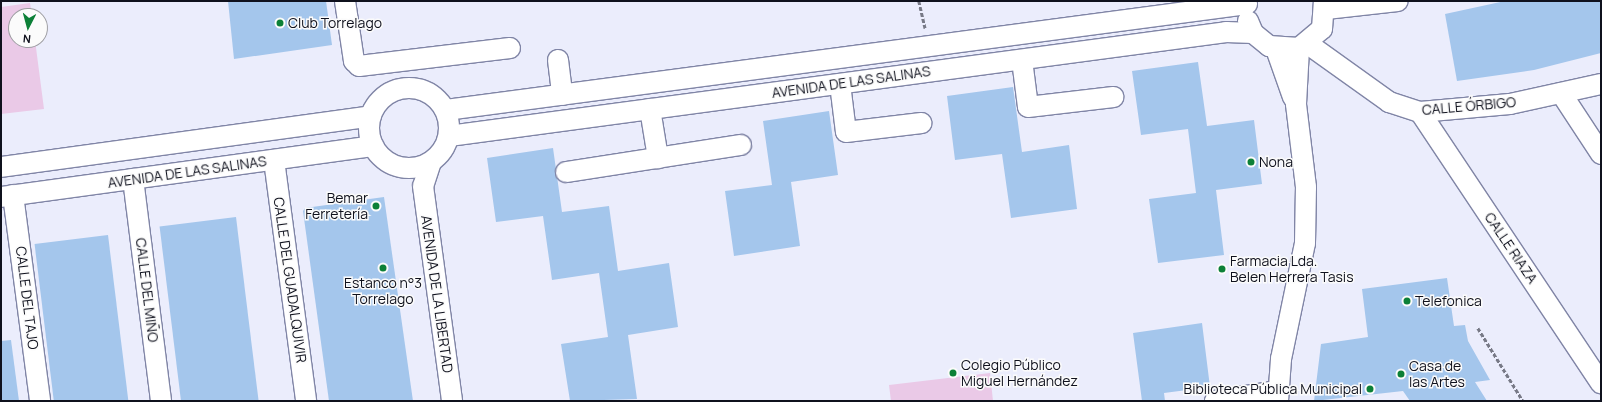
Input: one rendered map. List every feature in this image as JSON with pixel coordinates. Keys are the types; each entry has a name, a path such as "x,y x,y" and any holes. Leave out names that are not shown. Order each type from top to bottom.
{"street":[{"path":"345,1 354,61 359,66 403,79 433,95 446,110 449,136 440,153 431,162 406,168"},
{"path":"1276,49 1304,46 1322,29 1325,5 1398,1"},
{"path":"1215,401 1278,396 1280,359 1306,243 1306,187 1296,104 1276,49 1253,33 1247,3"},
{"name":"AVENIDA DE LAS SALINAS","path":"446,110 562,95 1181,7 1247,3"},
{"name":"AVENIDA DE LAS SALINAS","path":"449,136 1226,32 1253,33"},
{"path":"1296,104 1304,46"},
{"name":"CALLE ÓRBIGO","path":"1304,46 1389,102 1420,112 1510,104 1601,84"},
{"path":"423,186 406,168 386,160 374,146 371,116 382,99 403,79 510,48"},
{"path":"558,60 562,95"},
{"path":"1022,60 1028,107 1113,97"},
{"path":"840,84 846,132 921,123"},
{"path":"1561,93 1601,154"},
{"path":"650,109 658,158"},
{"name":"CALLE RIAZA","path":"1420,112 1601,383"},
{"path":"1,167 371,116"},
{"path":"566,172 741,145"},
{"name":"AVENIDA DE LAS SALINAS","path":"7,196 374,146"},
{"name":"CALLE DEL GUADALQUIVIR","path":"274,160 306,401"},
{"name":"AVENIDA DE LA LIBERTAD","path":"431,162 423,186 452,401"},
{"name":"CALLE DEL MIÑO","path":"133,179 161,401"},
{"name":"CALLE DEL TAJO","path":"7,196 40,401"}],"path":[{"path":"1478,328 1523,401"}],"shaded area":[{"path":"30,3 31,8 8,8 8,48 36,48 44,109 1,114 1,7"},
{"path":"990,373 993,401 891,401 889,385"}],"building":[{"name":"Club Torrelago","path":"228,1 326,1 332,45 234,59"},
{"path":"1505,1 1601,1 1601,53 1534,70 1457,81 1445,14"},
{"path":"1198,62 1207,126 1254,120 1262,184 1216,190 1224,255 1158,263 1149,199 1196,193 1188,129 1141,135 1132,71"},
{"path":"1013,87 1022,152 1069,145 1077,209 1011,218 1002,154 955,160 947,96"},
{"path":"829,111 838,175 791,182 800,246 734,256 725,191 772,185 763,121"},
{"path":"553,148 562,212 609,206 618,271 669,263 678,327 628,335 637,399 570,401 561,344 608,337 599,273 552,280 543,216 496,222 487,158"},
{"path":"384,197 413,401 329,401 303,211 305,208"},
{"path":"236,217 259,401 181,401 160,226"},
{"path":"108,235 128,401 54,401 35,244"},
{"path":"1447,278 1454,326 1465,325 1468,341 1490,380 1475,382 1487,401 1410,401 1403,391 1314,401 1321,344 1368,337 1362,289"},
{"path":"1202,323 1210,387 1164,393 1165,401 1142,401 1133,333"},
{"path":"11,340 19,401 1,401 1,341"}],"place":[{"name":"Club Torrelago","path":"280,23"},
{"name":"Nona","path":"1251,162"},
{"name":"Bemar Ferretería","path":"376,206"},
{"name":"Estanco n°3 Torrelago","path":"383,268"},
{"name":"Farmacia Lda. Belen Herrera Tasis","path":"1222,269"},
{"name":"Telefonica","path":"1407,301"},
{"name":"Colegio Público Miguel Hernández","path":"953,373"},
{"name":"Casa de las Artes","path":"1401,374"},
{"name":"Biblioteca Pública Municipal","path":"1370,389"}]}
